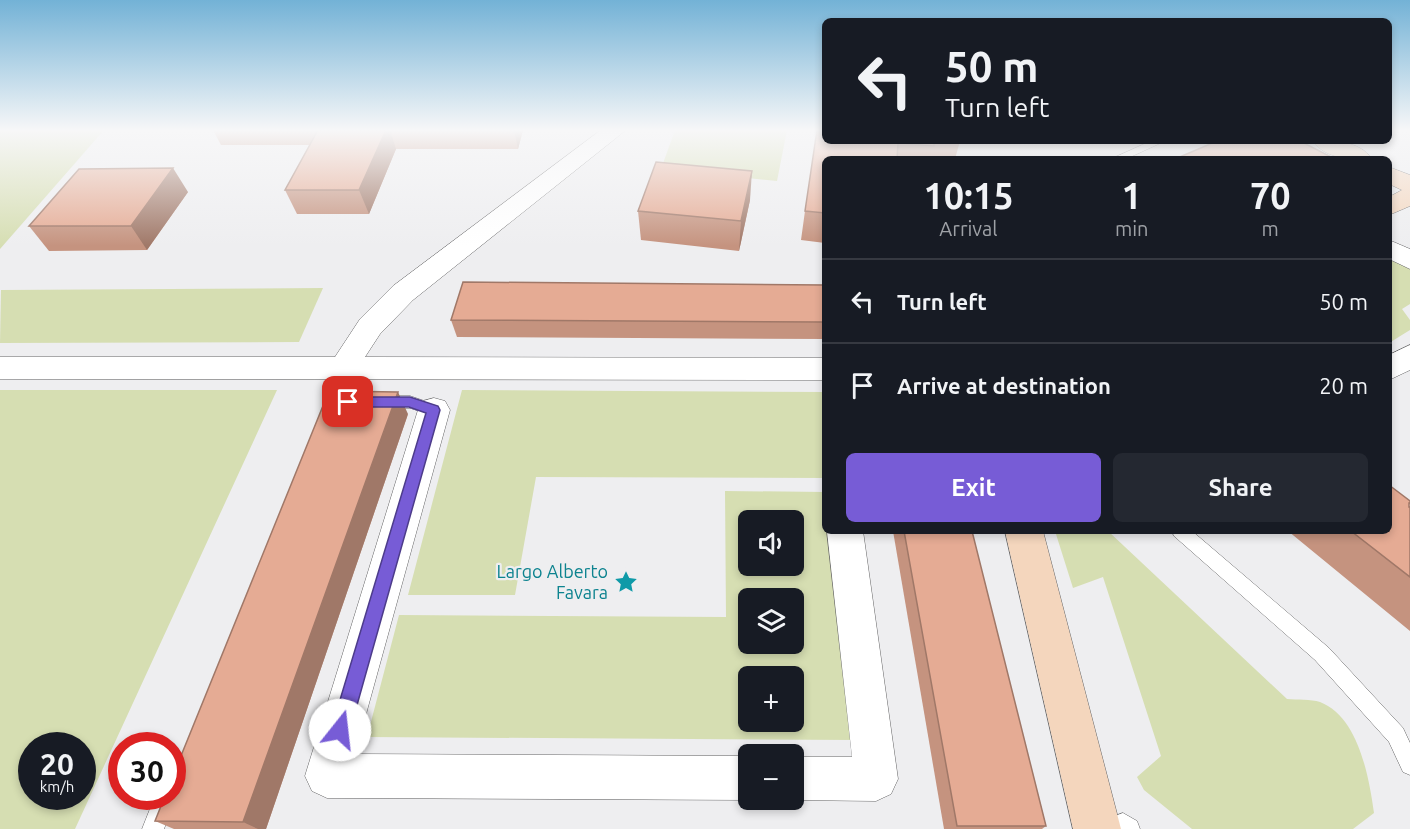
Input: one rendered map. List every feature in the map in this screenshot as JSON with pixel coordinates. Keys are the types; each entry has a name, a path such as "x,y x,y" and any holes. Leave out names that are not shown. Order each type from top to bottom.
{"street":[{"path":"346,366 357,341 374,319 403,293 565,169"},
{"path":"1392,175 1410,184"},
{"path":"1392,205 1410,196"},
{"path":"1392,250 1410,260"},
{"path":"0,368 346,366 822,369"},
{"path":"434,410 327,776 738,778"},
{"path":"804,779 876,779 845,534"},
{"path":"1025,534 1116,828"}],"lane":[{"path":"362,402 410,402 434,410"},
{"path":"1183,534 1322,654 1396,735 1410,765"},
{"path":"153,829 160,810"}],"green space":[{"path":"0,169 70,169 0,249"},
{"path":"661,169 779,169 777,181"},
{"path":"1392,257 1410,268 1410,304 1402,309 1410,320 1410,330 1392,341"},
{"path":"323,288 299,342 0,343 1,290"},
{"path":"0,390 277,390 120,732 108,732 108,757 96,783 96,732 18,732 18,810 84,810 75,829 0,829"},
{"path":"462,390 822,392 822,478 536,477 515,595 408,595"},
{"path":"725,491 822,492 822,534 833,534 857,740 367,737 399,615 726,617"},
{"path":"1056,534 1111,534 1287,699 1320,702 1344,721 1360,750 1374,813 1353,829 1192,829 1144,790 1137,777 1161,756 1103,577 1073,588"}],"building":[{"path":"79,169 173,169 131,226 29,226"},
{"path":"297,169 369,169 359,190 285,190"},
{"path":"654,169 752,171 741,221 638,211"},
{"path":"811,169 822,169 822,213 805,211"},
{"path":"463,282 822,285 822,322 451,320"},
{"path":"329,391 398,392 243,822 155,821 159,810 186,810 186,743"},
{"path":"1392,487 1410,501 1410,577 1355,534 1392,534"},
{"path":"905,534 973,534 1046,826 957,826"}],"place":[{"name":"Largo Alberto Favara","path":"626,582"}],"route":[{"path":"340,730 434,410 410,402 348,402"}]}
